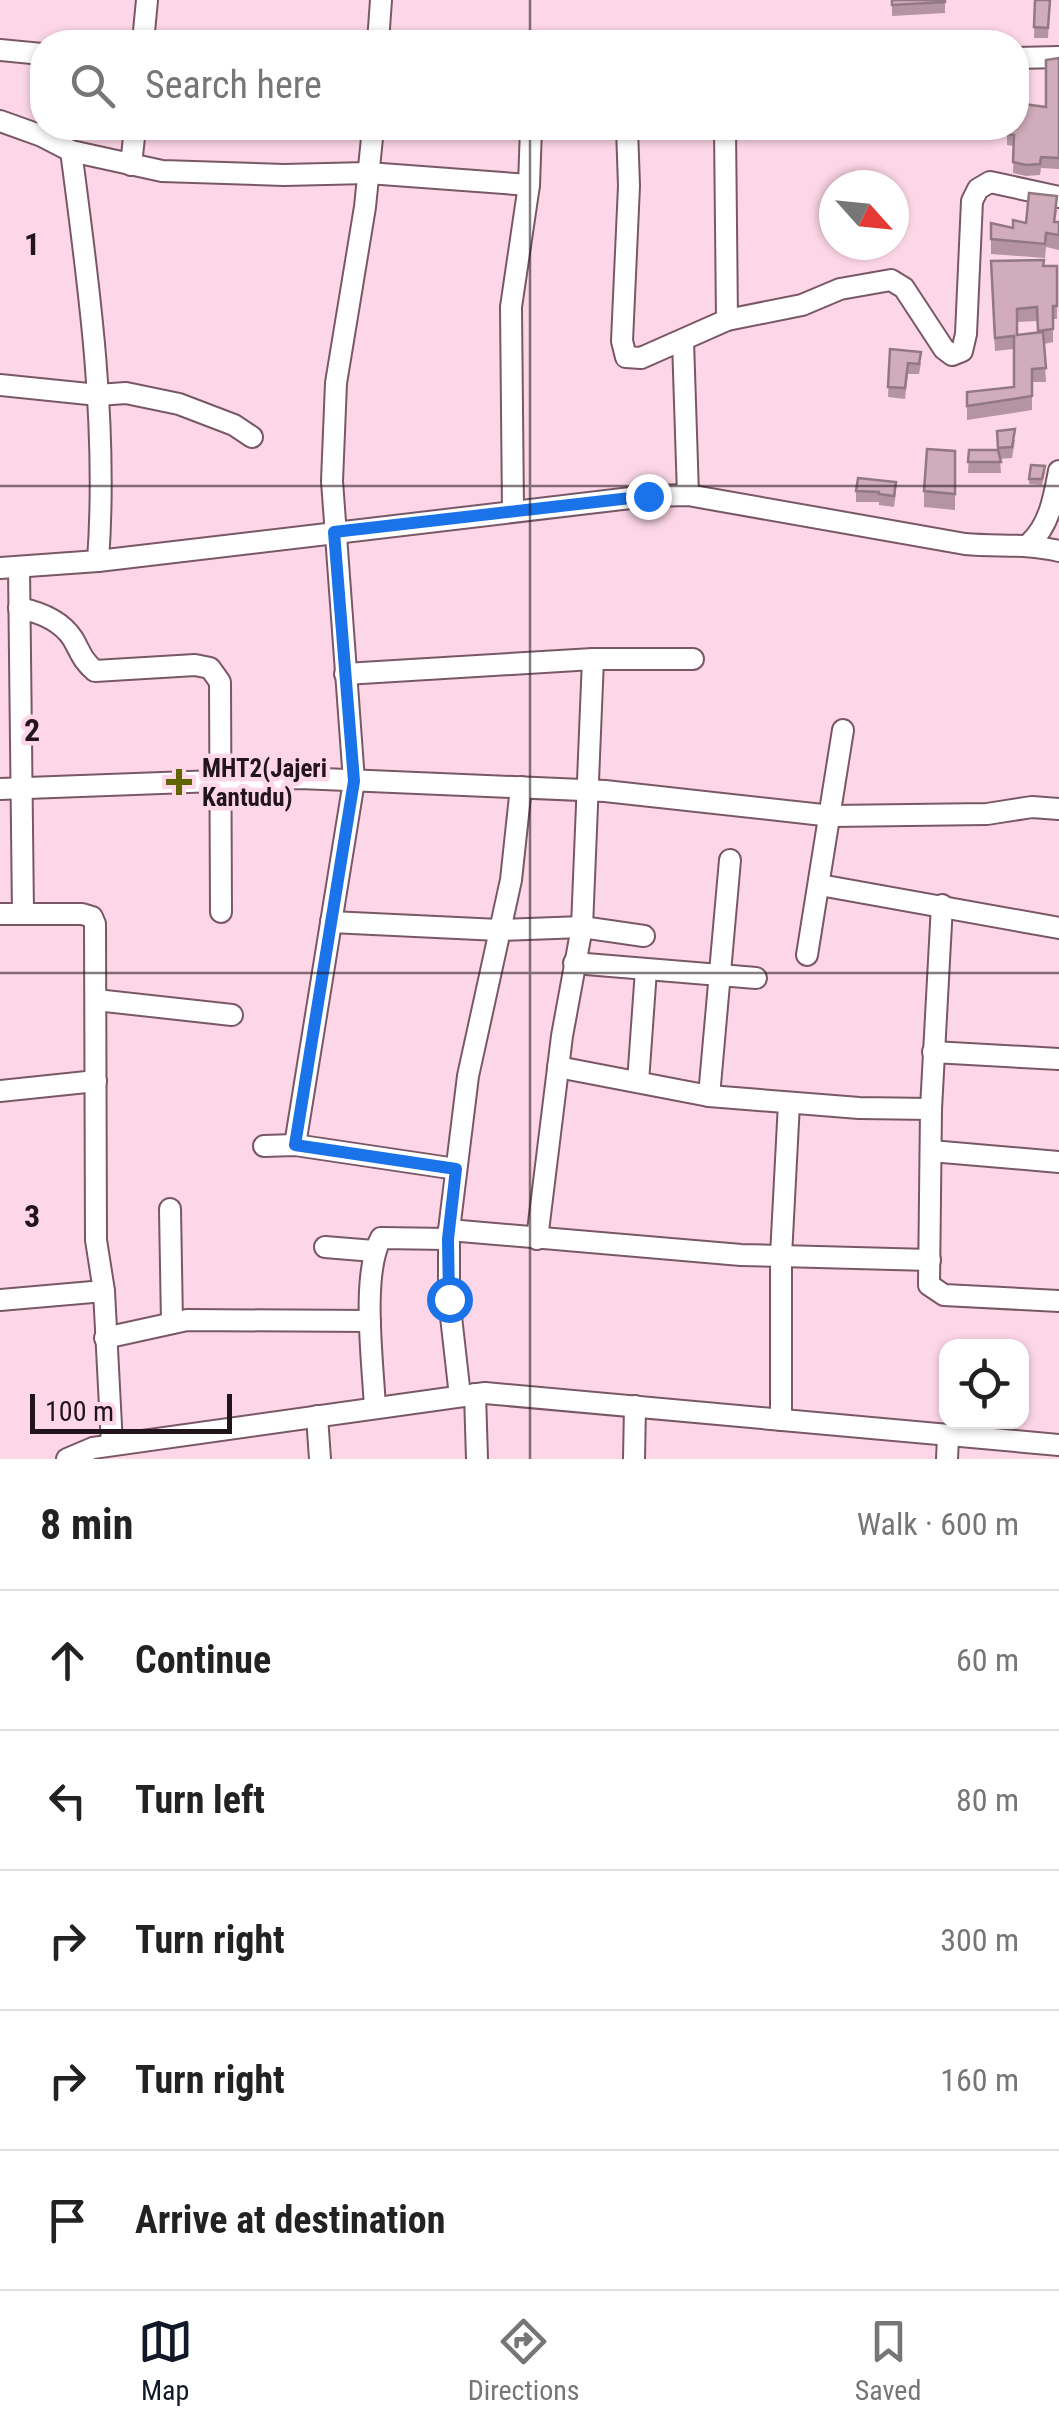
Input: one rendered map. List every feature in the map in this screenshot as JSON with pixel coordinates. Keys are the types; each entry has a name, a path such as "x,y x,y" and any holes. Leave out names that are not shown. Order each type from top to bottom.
{"street":[{"path":"144,30 147,0"},
{"path":"379,30 380,0"},
{"path":"0,50 30,53"},
{"path":"1029,58 1059,57"},
{"path":"0,121 30,132"},
{"path":"50,140 71,151 162,171 368,173 529,185"},
{"path":"131,164 134,140"},
{"path":"295,1145 354,781 334,532 336,383 372,140"},
{"path":"514,510 511,307 529,185 530,140"},
{"path":"627,140 622,341 626,356 642,358 727,320 802,305 840,289 890,280 904,288 944,349 952,355 962,351 966,334 972,201 978,189 990,182 1059,197"},
{"path":"724,140 727,320"},
{"path":"71,151 98,395 102,510 98,561"},
{"path":"684,341 688,495"},
{"path":"0,385 98,395 126,393 179,404 234,425 252,437"},
{"path":"1030,543 1040,534 1050,512 1059,471"},
{"path":"23,914 24,788 18,608 10,568 98,561 514,510 688,495 965,544 1004,548 1030,543 1059,551"},
{"path":"18,608 62,625 80,658 95,671 195,665 210,668 220,682 221,912"},
{"path":"345,674 593,659 692,660"},
{"path":"537,1239 558,1067 582,927 593,659"},
{"path":"807,955 843,730"},
{"path":"0,789 249,778 587,790 832,816 1059,809"},
{"path":"477,1459 449,1299 449,1235 468,1076 511,880 520,787"},
{"path":"708,1096 730,860"},
{"path":"820,885 1059,928"},
{"path":"942,906 931,1109 929,1285 944,1296 1059,1301"},
{"path":"0,914 92,917 95,924 96,1240 104,1291 112,1445"},
{"path":"332,922 500,930 582,927 644,936"},
{"path":"574,963 756,978"},
{"path":"638,1082 646,970"},
{"path":"96,1000 232,1015"},
{"path":"933,1052 1059,1058"},
{"path":"558,1067 708,1096 859,1108 931,1109"},
{"path":"0,1091 96,1081"},
{"path":"780,1420 781,1256 788,1102"},
{"path":"264,1146 295,1145 456,1169"},
{"path":"931,1151 1059,1162"},
{"path":"170,1209 172,1323"},
{"path":"375,1408 370,1321 374,1252 381,1238 449,1235 781,1256 930,1260"},
{"path":"325,1247 374,1252"},
{"path":"0,1300 104,1291"},
{"path":"106,1338 172,1323 370,1321"},
{"path":"68,1459 93,1448 467,1395 634,1406 1059,1445"},
{"path":"634,1406 634,1459"},
{"path":"317,1416 318,1457"},
{"path":"947,1459 948,1437"}],"building":[{"path":"892,0 945,0 945,2 892,5"},
{"path":"1035,0 1050,0 1048,28 1034,27"},
{"path":"1059,58 1059,158 1041,157 1040,164 1013,162 1014,140 1029,140 1029,105 1046,107 1046,60"},
{"path":"1029,193 1057,196 1054,222 1059,222 1059,235 1046,233 1045,244 991,239 991,223 1013,228 1013,220 1026,223"},
{"path":"1044,260 1043,266 1057,266 1053,329 1038,331 1037,307 1017,309 1017,335 1043,332 1046,368 1032,369 1032,396 967,406 967,392 1014,387 1014,336 995,338 991,261"},
{"path":"890,349 921,352 919,364 908,363 905,388 888,387"},
{"path":"1015,429 1012,447 998,448 997,431"},
{"path":"927,449 955,451 955,494 924,491"},
{"path":"969,450 998,450 1001,462 968,462"},
{"path":"1031,465 1045,466 1042,479 1029,479"},
{"path":"858,478 896,482 894,496 856,491"}],"place":[{"name":"MHT2(Jajeri Kantudu)","path":"179,782"}],"route":[{"path":"449,1299 448,1239 456,1169 295,1145 354,781 334,532 648,496"}]}
